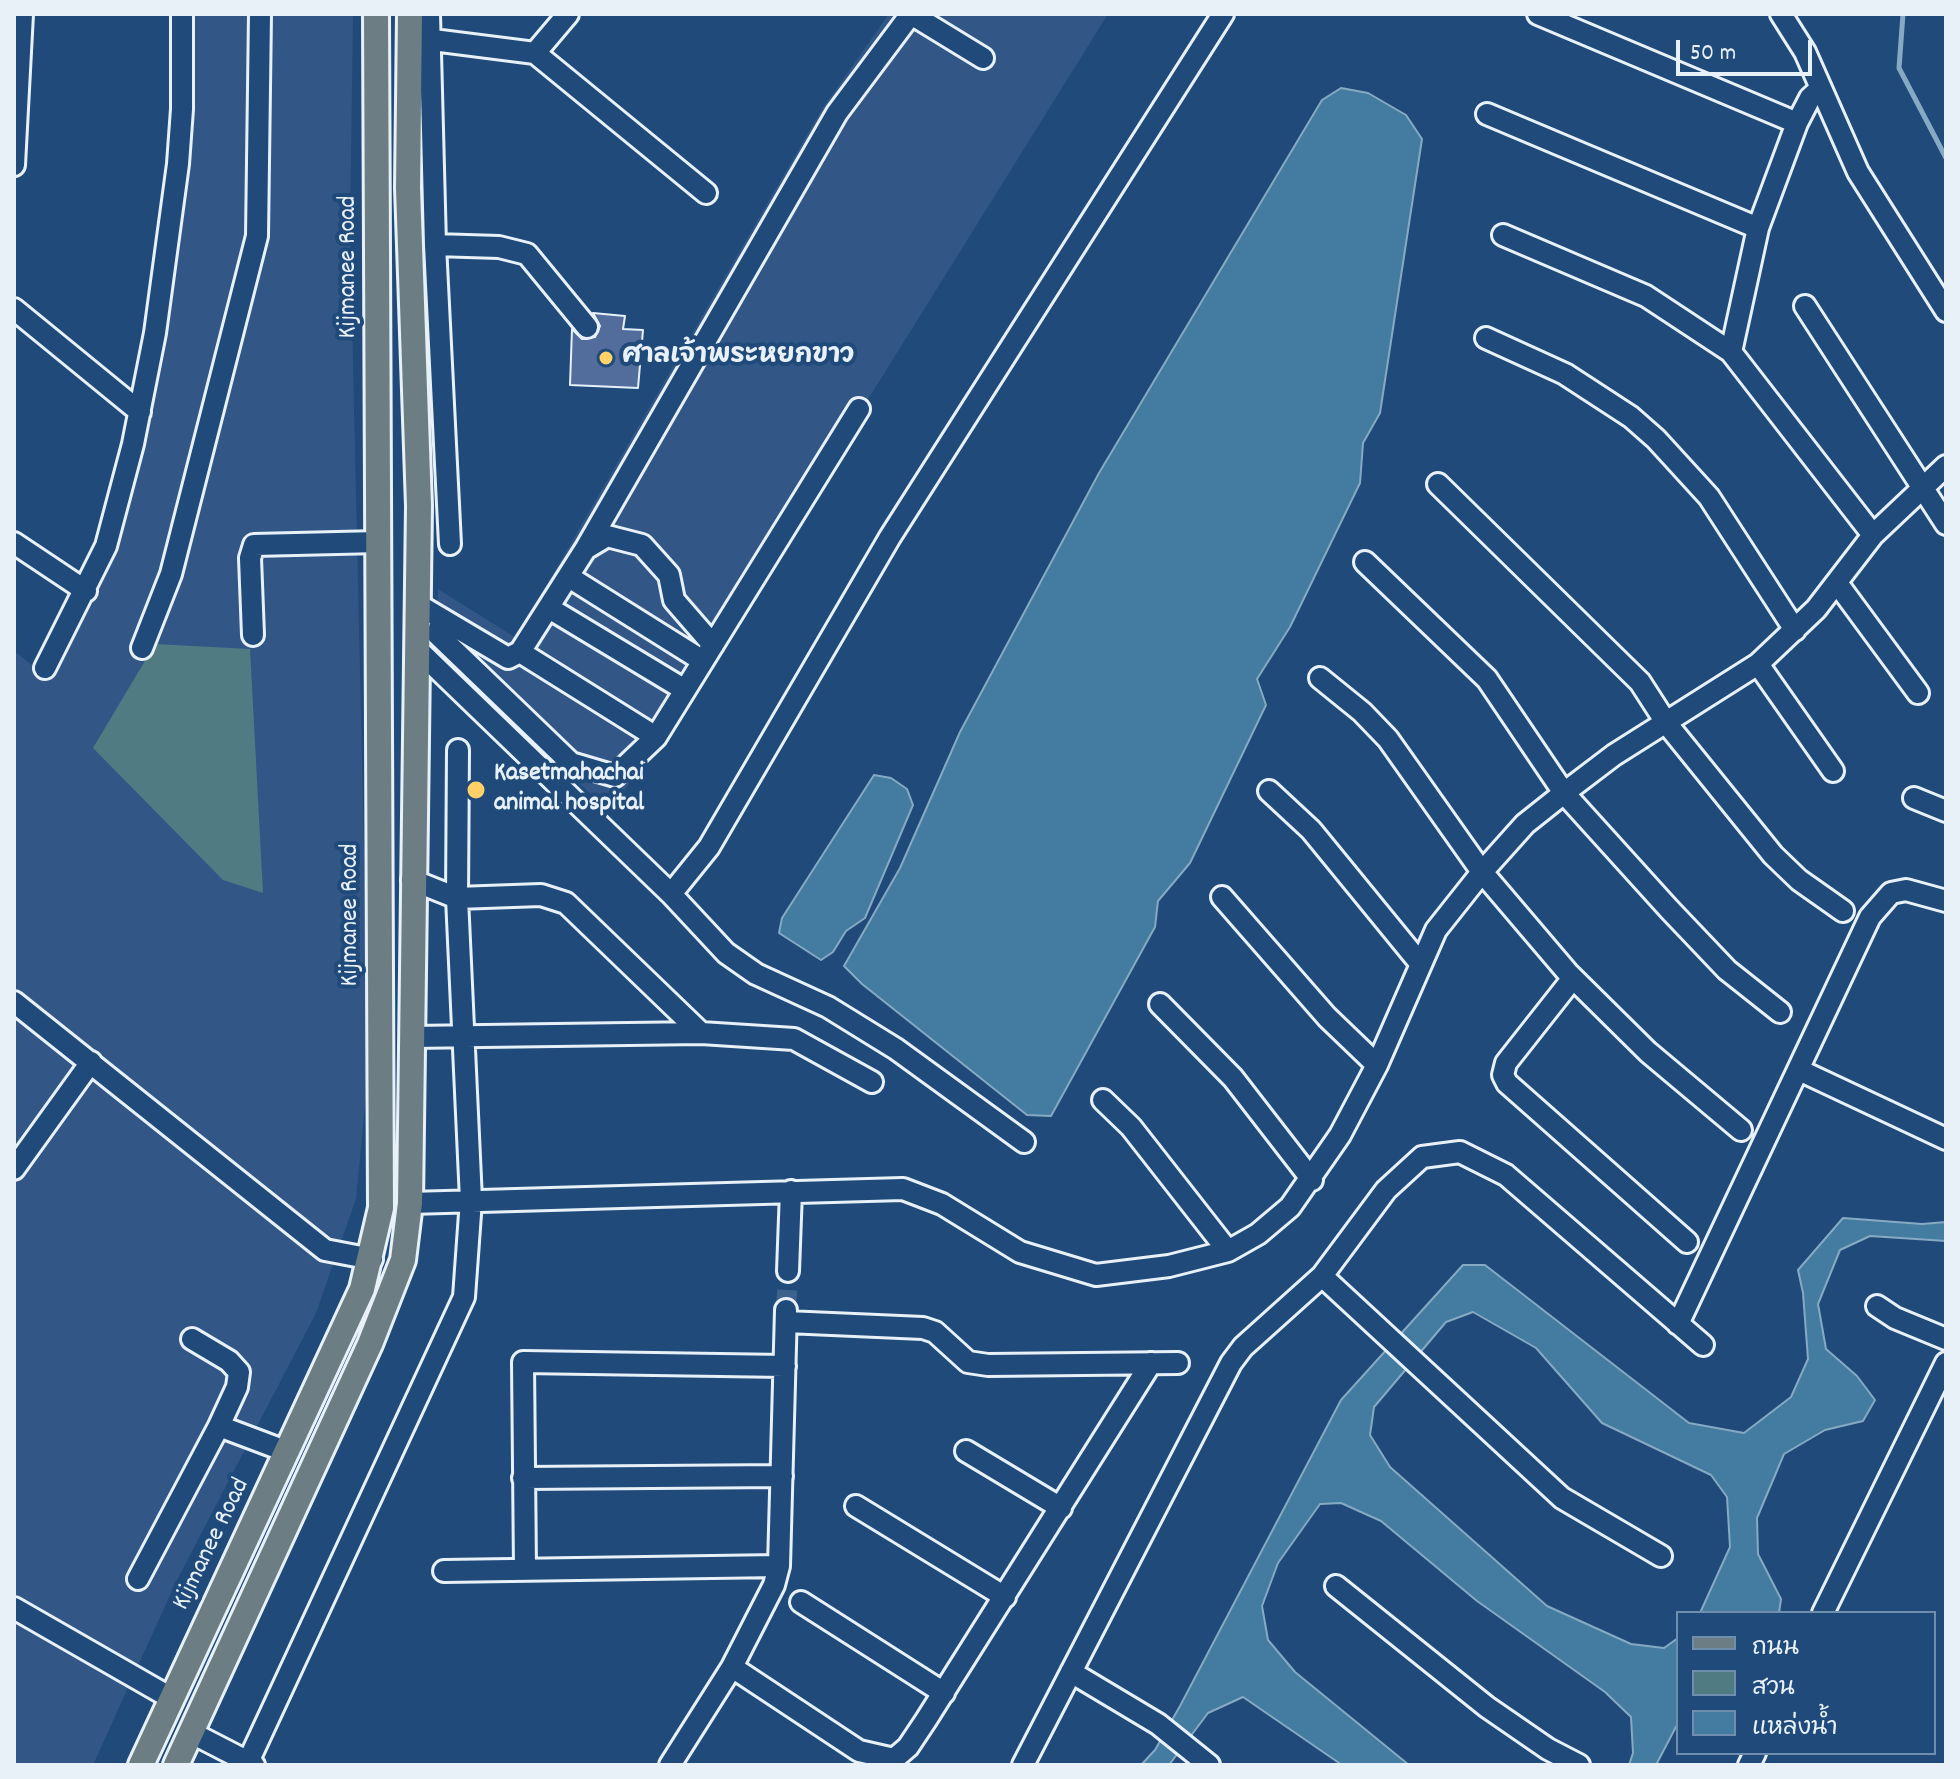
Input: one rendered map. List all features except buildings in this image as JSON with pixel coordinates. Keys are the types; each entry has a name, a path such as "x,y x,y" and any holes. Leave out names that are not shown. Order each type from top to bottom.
{"main road":[{"name":"Kijmanee Road","path":"141,1765 362,1289 372,1259 382,1192 376,14"},
{"path":"176,1765 370,1344 403,1260 410,1203 417,649 428,620 419,506 408,188 416,30"},
{"path":"378,396 415,396"}],"street":[{"path":"14,165 22,14"},
{"path":"45,668 86,591 121,499 140,412 157,318 178,164 182,109 182,14"},
{"path":"142,648 171,574 257,236 260,14"},
{"path":"429,14 416,30 435,245 450,544"},
{"path":"535,53 568,14"},
{"path":"428,620 508,658 520,652 569,577 837,113 911,14 983,58"},
{"path":"671,894 709,847 890,537 1223,14"},
{"path":"1538,14 1797,123"},
{"path":"1781,14 1795,33 1858,172 1946,311"},
{"path":"416,30 535,53 706,193"},
{"path":"1731,352 1758,228 1797,123 1810,98 1821,88"},
{"path":"1487,114 1758,228"},
{"path":"1503,235 1646,296 1731,352 1873,535"},
{"path":"435,245 499,247 527,254 587,327"},
{"path":"1805,306 1946,524"},
{"path":"14,309 140,412"},
{"path":"1486,338 1565,374 1631,417 1656,439 1709,497 1795,630"},
{"path":"428,620 571,763 615,776 656,737 859,409"},
{"path":"410,1203 891,1189 925,1195 1020,1252 1096,1275 1169,1266 1228,1251 1258,1234 1290,1207 1312,1180 1377,1065 1419,962 1436,930 1525,824 1614,755 1758,664 1795,630 1837,583 1873,535 1946,466"},
{"path":"1438,484 1640,682 1667,724 1773,855 1799,880 1843,911"},
{"path":"586,548 607,536 642,545 669,575 674,600 708,653"},
{"path":"253,635 250,558 254,545 379,542"},
{"path":"14,543 86,591"},
{"path":"1365,562 1487,679 1564,793 1727,970 1780,1012"},
{"path":"569,577 708,653"},
{"path":"1837,583 1918,693"},
{"path":"549,608 685,690"},
{"path":"417,649 671,894 726,953 756,974 828,1007 896,1049 1024,1142"},
{"path":"520,652 656,737"},
{"path":"1758,664 1833,771"},
{"path":"1320,678 1362,712 1388,739 1482,872 1573,978 1648,1052 1741,1130"},
{"path":"190,1732 251,1763 464,1297 471,1200 457,898 458,750"},
{"path":"1269,791 1311,830 1419,962"},
{"path":"1914,798 1946,811"},
{"path":"412,880 457,898 541,895 566,903 701,1033"},
{"path":"1678,1324 1878,904 1891,893 1906,890 1946,901"},
{"path":"1222,897 1327,1017 1377,1065"},
{"path":"1573,978 1506,1063 1503,1075 1507,1083 1687,1242"},
{"path":"14,1002 325,1250 372,1259"},
{"path":"1160,1004 1233,1078 1312,1180"},
{"path":"411,1037 701,1033 794,1039 872,1082"},
{"path":"14,1169 91,1062"},
{"path":"1799,1070 1946,1139"},
{"path":"1103,1100 1131,1127 1228,1251"},
{"path":"1023,1765 1231,1363 1243,1347 1322,1276 1403,1171 1422,1157 1460,1152 1506,1175 1703,1345"},
{"path":"788,1271 791,1191"},
{"path":"1322,1276 1562,1498 1661,1556"},
{"path":"1877,1306 1895,1318 1946,1339"},
{"path":"670,1765 732,1667 774,1585 779,1566 786,1316 923,1328 935,1332 968,1362 988,1365 1178,1363"},
{"path":"138,1579 237,1387 239,1372 229,1361 192,1339"},
{"path":"525,1570 521,1366 527,1359 785,1366"},
{"path":"732,1667 859,1751 894,1759 908,1747 944,1693 1151,1363"},
{"path":"1824,1611 1946,1363"},
{"path":"219,1426 288,1452"},
{"path":"966,1451 1061,1508"},
{"path":"523,1478 782,1476"},
{"path":"856,1506 1005,1597"},
{"path":"444,1571 779,1566"},
{"path":"1336,1586 1487,1707 1548,1749 1579,1765"},
{"path":"801,1602 944,1693"},
{"path":"14,1608 171,1698"},
{"path":"1071,1672 1158,1724 1209,1765"}],"shaded area":[{"path":"193,14 353,14 350,233 369,1065 356,1199 316,1313 175,1584 93,1765 14,1765 14,651 47,677 112,547 167,316 194,90"},
{"path":"889,14 1108,14 611,812 436,655 438,589 516,638 822,109"}],"green space":[{"path":"155,644 250,649 263,893 223,880 93,748"}],"water":[{"path":"1341,88 1368,93 1406,115 1422,139 1380,413 1363,443 1360,483 1290,627 1257,679 1266,705 1190,863 1158,901 1155,927 1051,1116 1027,1115 862,984 844,966 900,868 960,732 1099,473 1322,100"},
{"path":"874,775 891,778 907,789 913,805 865,918 846,931 833,952 821,960 779,933 782,918"},
{"path":"1843,1218 1922,1224 1946,1222 1946,1241 1870,1236 1840,1250 1818,1304 1826,1349 1857,1376 1875,1400 1863,1421 1825,1430 1784,1454 1757,1518 1758,1554 1781,1599 1779,1611 1701,1611 1730,1547 1727,1497 1711,1475 1602,1423 1536,1348 1473,1312 1446,1322 1374,1407 1370,1435 1390,1467 1547,1606 1631,1644 1664,1648 1676,1639 1676,1727 1656,1765 1629,1765 1633,1753 1631,1717 1605,1692 1477,1601 1381,1521 1341,1503 1320,1504 1278,1563 1262,1606 1268,1640 1295,1672 1409,1765 1342,1765 1243,1697 1208,1713 1169,1765 1141,1765 1155,1750 1180,1706 1341,1400 1463,1265 1485,1265 1689,1423 1744,1433 1791,1397 1808,1359 1803,1293 1798,1270"}],"waterway":[{"path":"1903,14 1899,68 1946,158"}],"tunnel":[{"path":"786,1310 788,1271"}],"place":[{"name":"ศาลเจ้าพระหยกขาว","path":"606,358"},
{"name":"Kasetmahachai animal hospital","path":"476,790"}]}
